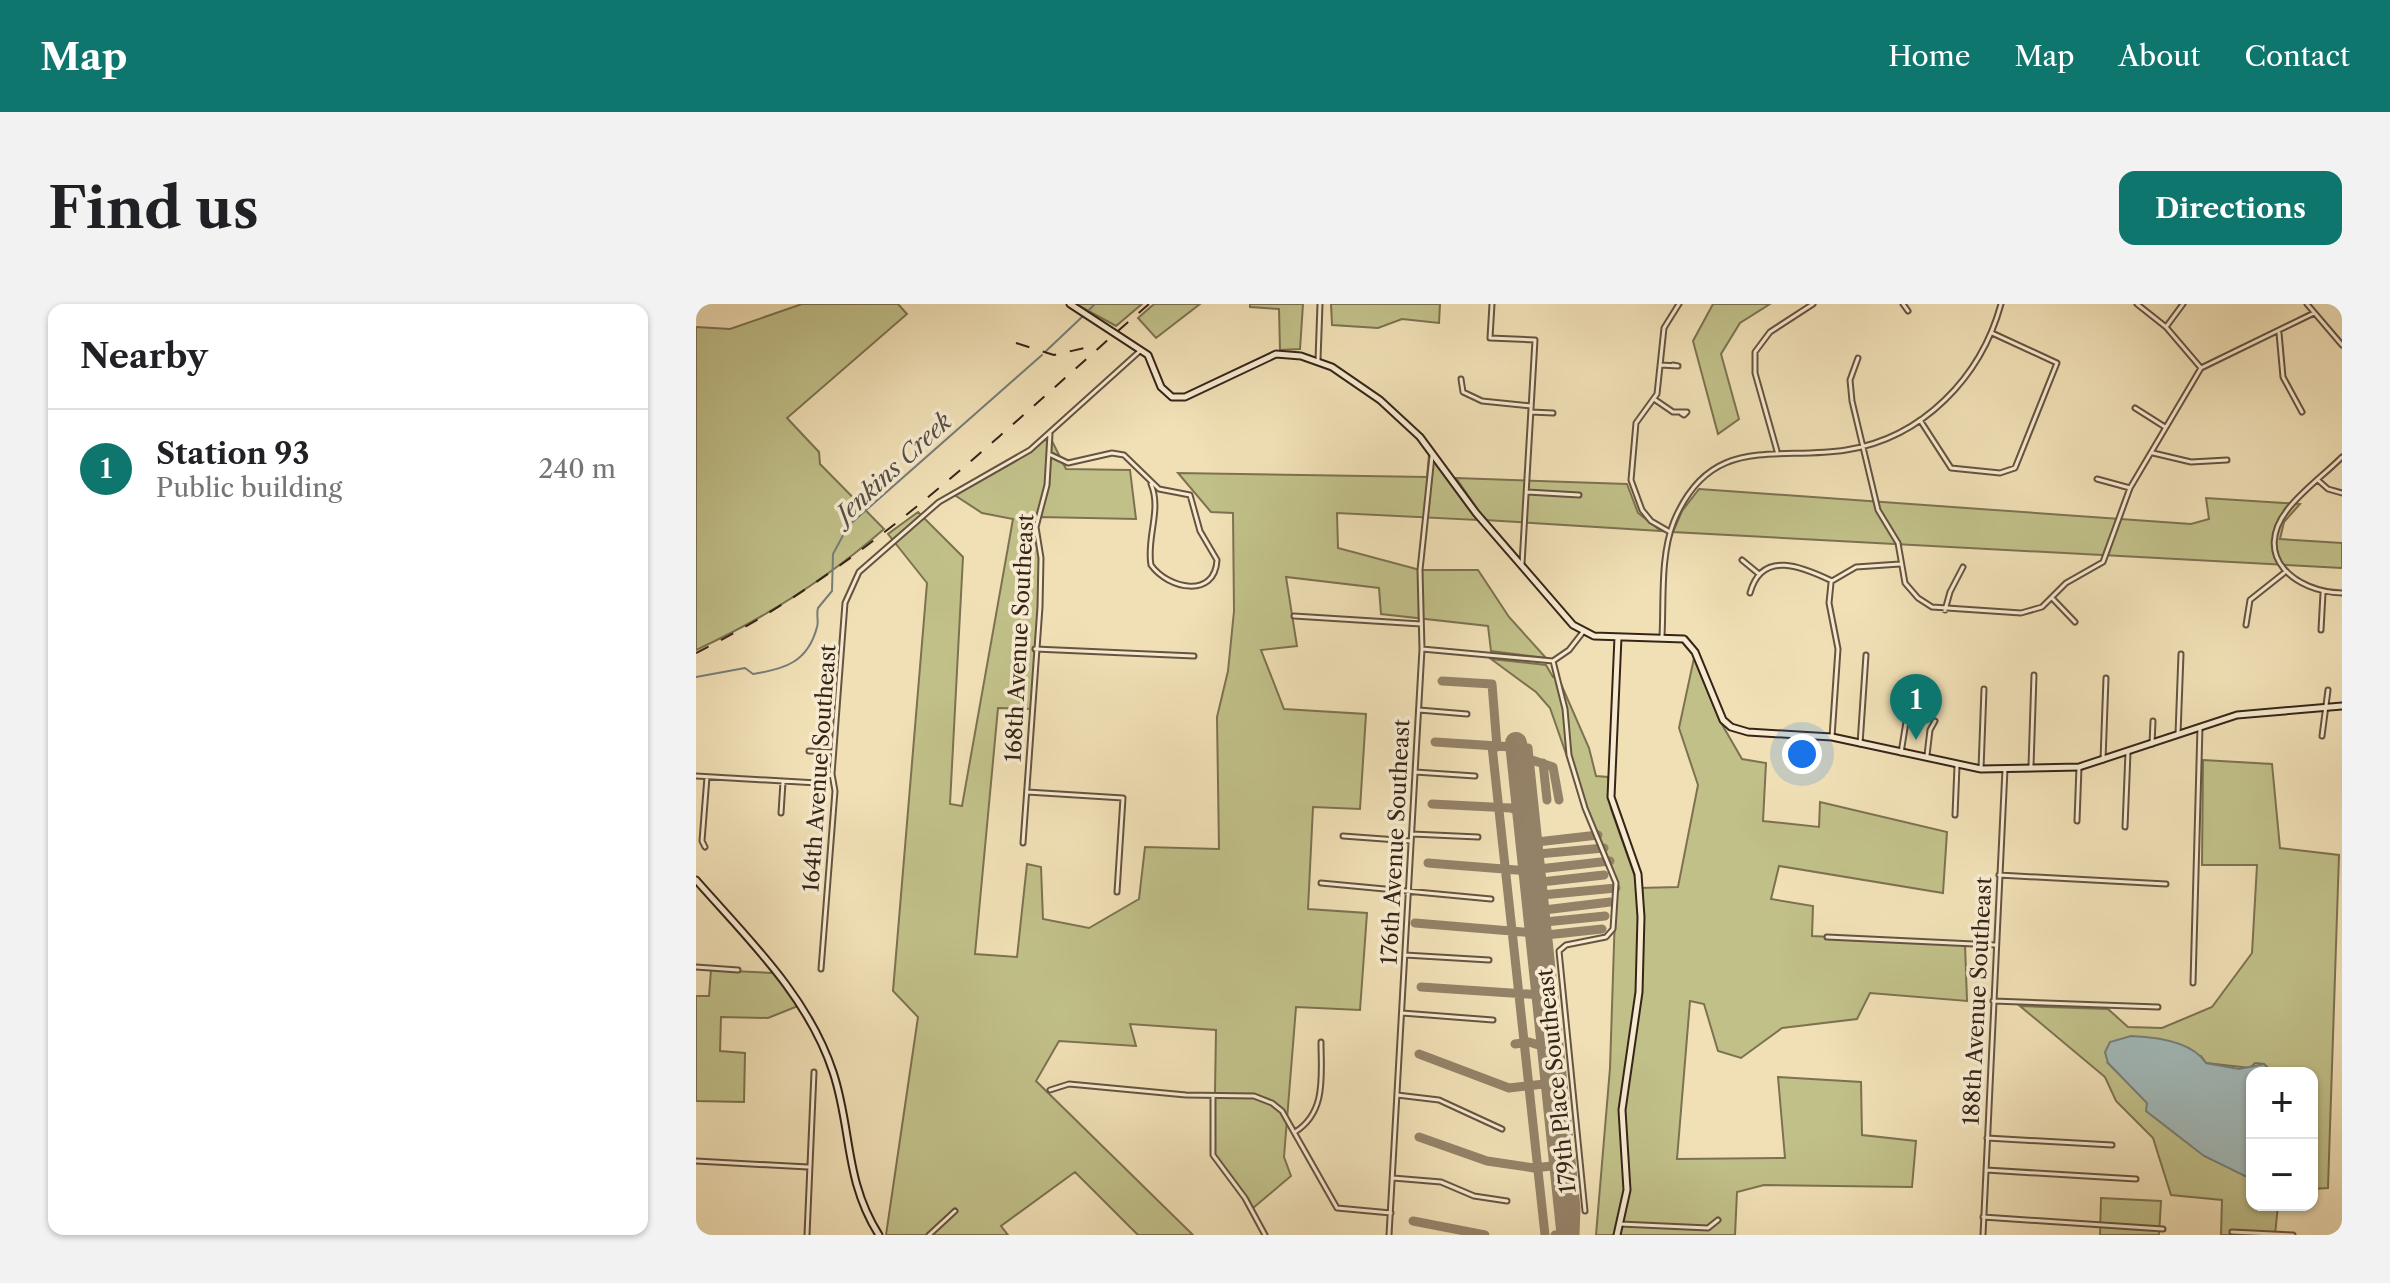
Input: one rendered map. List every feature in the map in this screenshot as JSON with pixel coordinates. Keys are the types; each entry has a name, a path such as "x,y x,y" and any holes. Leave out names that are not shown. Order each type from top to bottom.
{"street":[{"path":"1070,304 1141,350 1151,360 1166,393 1180,398 1268,356 1288,354 1318,360 1345,374 1380,400 1432,451 1476,513 1573,625 1583,632 1618,637 1680,638 1690,644 1723,720 1731,727 1748,732 1832,737 1957,766 2031,770 2079,767 2237,715 2342,706"},
{"path":"1318,360 1320,304"},
{"path":"1492,304 1490,338 1535,340 1522,564"},
{"path":"1670,532 1651,521 1642,510 1631,480 1636,423 1654,399 1664,328 1679,304"},
{"path":"1777,451 1755,373 1754,357 1759,342 1813,304"},
{"path":"1903,304 1908,311"},
{"path":"1662,636 1670,532 1690,493 1709,475 1732,461 1777,451 1820,453 1864,447 1920,420 1959,386 1992,333 2001,304"},
{"path":"2137,304 2166,327 2201,368"},
{"path":"2166,327 2183,304"},
{"path":"2307,304 2342,345"},
{"path":"1858,358 1850,380 1850,393 1878,510 1898,543 1900,564 1912,593 1932,607 1945,610 2021,613 2039,609 2053,599 2066,583 2103,562 2130,488 2153,453 2165,427 2179,410 2201,368 2279,333 2314,313"},
{"path":"1920,420 1951,468 2000,473 2015,468 2057,363 1992,333"},
{"path":"2279,333 2283,377 2302,412"},
{"path":"1050,434 1141,350"},
{"path":"1661,365 1673,365"},
{"path":"1461,379 1463,392 1482,401 1531,406"},
{"path":"1654,399 1681,413"},
{"path":"2135,408 2165,427"},
{"path":"1531,412 1553,413"},
{"name":"168th Avenue Southeast","path":"1023,843 1041,567 1036,527 1047,485 1050,434"},
{"name":"164th Avenue Southeast","path":"821,969 845,603 859,572 939,502 1030,450 1050,434"},
{"name":"176th Avenue Southeast","path":"1389,1235 1422,649 1420,570 1432,451"},
{"path":"1049,454 1068,463 1112,453 1124,455 1151,484 1194,499 1200,531 1217,560 1208,578 1195,586 1173,584 1151,565 1150,544 1155,517 1151,484"},
{"path":"2153,453 2191,462 2227,460"},
{"path":"2342,457 2290,507 2280,522 2277,549 2284,573 2307,588 2323,593 2342,593"},
{"path":"2097,479 2130,488"},
{"path":"2319,481 2328,489 2342,493"},
{"path":"1527,492 1579,495"},
{"path":"1742,560 1759,574"},
{"path":"1750,593 1759,574 1769,567 1790,564 1832,581"},
{"path":"1832,581 1856,567 1900,564"},
{"path":"1945,610 1963,567"},
{"path":"2246,625 2250,600 2284,573"},
{"path":"1832,581 1829,603 1838,649 1832,737"},
{"path":"2321,630 2323,593"},
{"path":"2053,599 2075,622"},
{"path":"1294,616 1421,624"},
{"path":"1422,649 1553,661 1569,650 1583,632"},
{"path":"1617,1235 1627,1190 1622,1110 1639,992 1639,880 1611,789 1618,637"},
{"path":"1035,649 1194,656"},
{"path":"2178,734 2181,654"},
{"path":"1860,744 1866,655"},
{"name":"179th Place Southeast","path":"1553,661 1565,709 1569,755 1585,808 1616,883 1613,929 1606,937 1566,945 1559,951 1585,1211"},
{"path":"2031,770 2034,675"},
{"path":"2103,760 2106,678"},
{"path":"1901,753 1906,722 1906,689"},
{"path":"1981,769 1984,689"},
{"path":"2322,736 2328,690"},
{"path":"1419,710 1467,714"},
{"path":"1927,760 1930,730 1935,721"},
{"path":"2152,744 2153,721"},
{"path":"2193,983 2200,725"},
{"path":"809,751 835,753"},
{"path":"2125,827 2128,752"},
{"path":"1955,815 1957,766"},
{"path":"2077,821 2079,767"},
{"name":"188th Avenue Southeast","path":"1983,1235 2005,769"},
{"path":"1415,772 1475,776"},
{"path":"696,776 817,783 832,774"},
{"path":"705,847 702,841 707,777"},
{"path":"781,813 783,782"},
{"path":"1027,792 1123,798 1117,892"},
{"path":"1412,834 1478,837"},
{"path":"1343,836 1411,841"},
{"path":"1999,875 2166,884"},
{"path":"696,880 777,972 818,1035 840,1093 854,1182 879,1235"},
{"path":"1321,883 1491,899"},
{"path":"1827,937 1996,945"},
{"path":"1405,955 1489,960"},
{"path":"696,967 738,970"},
{"path":"1993,1001 2158,1007"},
{"path":"1402,1013 1493,1020"},
{"path":"1295,1132 1308,1124 1320,1101 1321,1042"},
{"path":"807,1235 814,1072"},
{"path":"1050,1090 1069,1084 1213,1096 1254,1096 1272,1103 1295,1132 1337,1208 1391,1213"},
{"path":"1397,1095 1439,1100 1502,1129"},
{"path":"1213,1096 1213,1155 1245,1198 1265,1235"},
{"path":"1987,1138 2112,1145"},
{"path":"696,1161 810,1167"},
{"path":"1986,1170 2136,1179"},
{"path":"1393,1178 1441,1182 1474,1196 1507,1201"},
{"path":"929,1235 955,1211"},
{"path":"1983,1217 2163,1229"},
{"path":"1620,1224 1708,1228 1718,1220"},
{"path":"2232,1232 2293,1235"}],"shaded area":[{"path":"802,304 898,304 907,314 787,418 819,452 820,464 884,529 794,596 696,650 696,327 730,329"},
{"path":"1076,304 1142,304 1116,326"},
{"path":"1154,304 1200,304 1156,338 1138,318"},
{"path":"1250,304 1303,304 1300,349 1280,350 1279,309 1250,307"},
{"path":"1331,304 1440,304 1439,323 1402,319 1378,328 1332,325"},
{"path":"1713,304 1770,304 1740,323 1721,354 1739,419 1718,434 1693,341"},
{"path":"1050,437 1066,469 1130,470 1136,519 1039,517 1036,527 1041,567 1033,709 998,708 975,954 1017,957 1027,864 1041,867 1043,919 1089,928 1139,899 1145,847 1219,849 1217,717 1228,671 1234,611 1233,513 1211,512 1178,473 1427,477 1429,455 1477,520 1337,513 1338,548 1420,570 1478,570 1509,617 1546,658 1491,651 1488,626 1381,614 1379,588 1286,577 1297,646 1261,650 1284,709 1366,714 1360,809 1313,807 1308,909 1367,913 1360,1010 1296,1007 1284,1157 1291,1176 1253,1208 1214,1154 1216,1030 1130,1024 1136,1046 1059,1041 1036,1081 1193,1235 1138,1235 1075,1172 1001,1226 1008,1235 886,1235 918,1017 893,991 927,583 888,534 918,512 963,557 950,804 962,806 1013,519 982,513 953,494"},
{"path":"1456,478 1627,484 1638,513 1661,531 1485,520"},
{"path":"1699,489 2191,524 2209,519 2206,498 2300,504 2284,522 2280,539 2342,543 2342,568 1673,532 1682,511"},
{"path":"1694,658 1720,721 1742,759 1766,763 1763,821 1819,827 1820,802 1947,832 1943,893 1779,866 1771,899 1813,906 1812,936 1965,944 1967,1001 1870,993 1857,1019 1782,1028 1741,1058 1718,1051 1704,1004 1690,1001 1677,1159 1785,1158 1778,1077 1861,1082 1862,1135 1916,1141 1912,1187 1764,1185 1737,1192 1735,1235 1596,1235 1610,1068 1616,883 1585,808 1550,708 1536,692 1491,659 1546,665 1553,677 1558,677 1589,748 1596,776 1608,777 1611,809 1639,888 1678,887 1698,785 1679,728"},
{"path":"2203,760 2272,764 2280,848 2339,855 2328,1188 2318,1189 2318,1067 2267,1067 2255,1063 2246,1068 2206,1063 2201,1056 2108,1063 2148,1103 2147,1111 2246,1176 2246,1211 2277,1211 2275,1235 2221,1235 2222,1200 2171,1195 2153,1138 2116,1101 2105,1077 2020,1006 2108,1009 2128,1027 2162,1028 2212,1007 2252,953 2257,865 2202,865"},
{"path":"711,970 774,973 798,1006 768,1018 721,1017 720,1051 745,1053 744,1102 696,1101 696,996 709,996"},
{"path":"2101,1198 2161,1201 2159,1235 2100,1235"}],"water":[{"path":"2131,1036 2162,1039 2183,1045 2206,1063 2246,1068 2246,1176 2204,1156 2146,1111 2147,1103 2108,1063 2105,1052 2110,1042"}],"waterway":[{"name":"Jenkins Creek","path":"1087,312 1095,304"},
{"name":"Jenkins Creek","path":"1045,352 1083,316"},
{"name":"Jenkins Creek","path":"696,677 745,668 753,674 765,672 785,666 801,656 818,625 818,608 832,591 833,554 848,526 1042,355"}],"taxiway":[{"path":"1442,681 1492,684 1497,747"},
{"path":"1435,742 1528,748 1576,1208 1565,1210"},
{"path":"1492,746 1545,1235"},
{"path":"1529,759 1553,767 1559,800"},
{"path":"1543,763 1547,800"},
{"path":"1432,804 1511,808 1524,813"},
{"path":"1537,842 1598,835"},
{"path":"1538,854 1604,848"},
{"path":"1539,869 1610,861"},
{"path":"1428,863 1530,871"},
{"path":"1541,882 1604,875"},
{"path":"1542,895 1616,888"},
{"path":"1544,910 1610,902"},
{"path":"1545,922 1605,916"},
{"path":"1415,923 1536,933"},
{"path":"1546,935 1602,929"},
{"path":"1539,961 1547,946"},
{"path":"1421,987 1542,995"},
{"path":"1515,1044 1529,1042 1548,1048"},
{"path":"1419,1054 1509,1088 1562,1082"},
{"path":"1419,1137 1487,1161 1534,1168 1570,1164"},
{"path":"1575,1235 1576,1208"},
{"path":"1413,1221 1485,1235"},
{"path":"1555,1235 1575,1233"}],"runway":[{"path":"1516,743 1567,1229"}],"railway":[{"path":"696,653 759,619 877,538 988,447 1149,304"},
{"path":"1016,343 1054,355 1093,346"}],"place":[{"name":"Station 93","path":"1916,740"}]}
